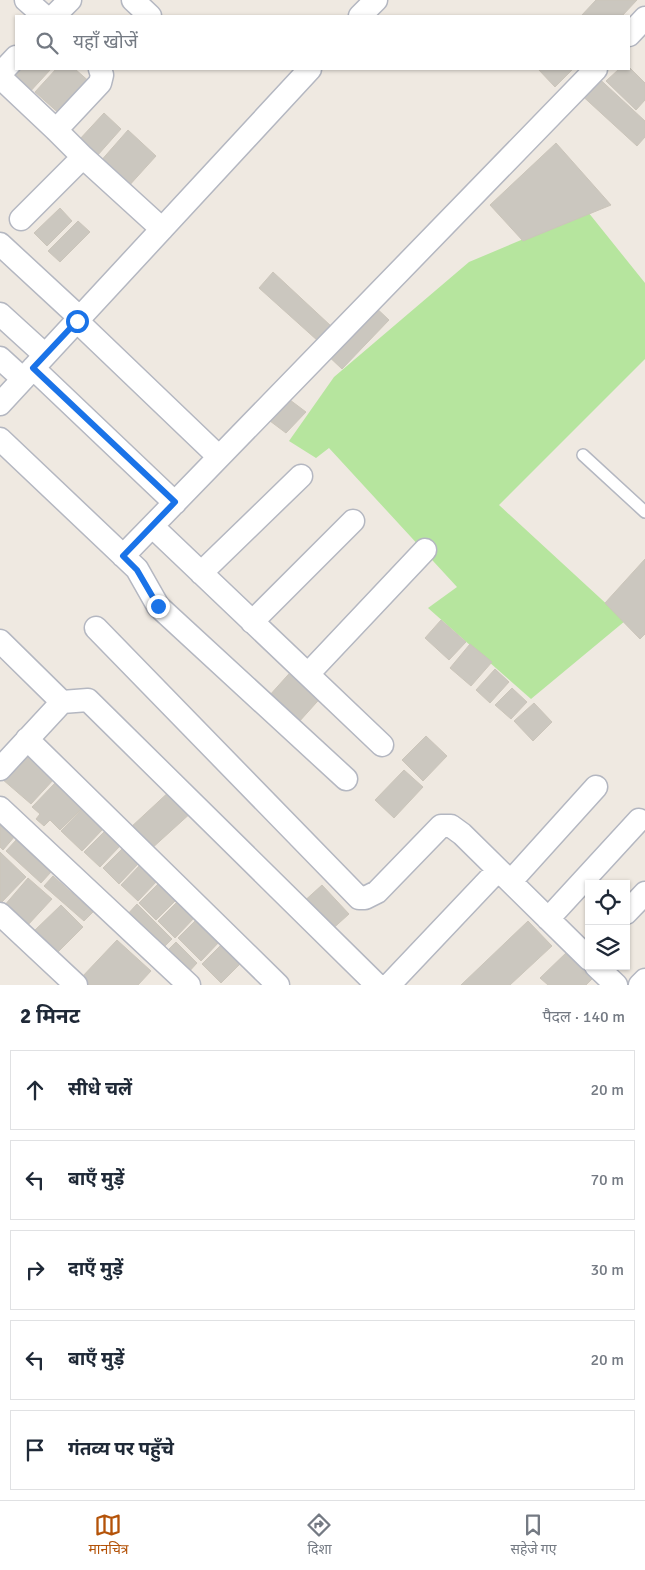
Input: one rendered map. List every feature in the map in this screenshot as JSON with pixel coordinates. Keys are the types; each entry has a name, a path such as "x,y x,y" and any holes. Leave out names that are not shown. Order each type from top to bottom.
{"street":[{"path":"26,0 43,15"},
{"path":"55,15 70,0"},
{"path":"133,0 149,15"},
{"path":"630,34 645,18"},
{"path":"15,58 0,75 82,157 162,229"},
{"path":"56,130 100,83 102,75 100,70"},
{"path":"0,404 309,70"},
{"path":"123,556 595,70"},
{"path":"20,219 82,157"},
{"path":"0,244 219,457"},
{"path":"0,314 34,367 175,502"},
{"path":"0,358 34,367"},
{"path":"0,439 137,570 158,606 346,779"},
{"path":"201,573 301,476"},
{"path":"252,622 353,521"},
{"path":"152,526 382,745"},
{"path":"308,674 425,550"},
{"path":"96,628 359,898 366,898 377,892 440,826 451,826 462,834 585,957"},
{"path":"0,641 62,702"},
{"path":"0,769 62,702 88,700 377,985"},
{"path":"27,739 278,985"},
{"path":"389,985 596,788"},
{"path":"0,808 189,985"},
{"path":"548,919 639,820"},
{"path":"630,909 645,893"},
{"path":"0,914 76,985"},
{"path":"640,985 645,980"}],"lane":[{"path":"583,455 645,512"}],"green space":[{"path":"588,212 645,283 645,359 499,505 625,621 531,699 428,608 457,587 329,448 316,458 289,441 334,377 469,262"}],"building":[{"path":"596,0 637,0 623,15 582,15"},
{"path":"630,68 645,83 645,100 636,110 606,81 618,70 630,70"},
{"path":"15,69 50,70 27,95 3,72"},
{"path":"55,70 76,70 92,84 62,116 35,92"},
{"path":"539,70 572,70 555,87"},
{"path":"593,73 645,121 645,137 637,146 577,91"},
{"path":"104,113 121,129 97,156 79,140"},
{"path":"128,130 156,156 127,188 99,163"},
{"path":"556,143 611,205 523,241 490,205"},
{"path":"60,208 72,221 47,246 34,233"},
{"path":"78,221 90,232 60,262 48,251"},
{"path":"273,272 331,326 318,341 259,288"},
{"path":"371,303 389,320 342,369 324,352"},
{"path":"286,397 306,412 286,433 266,418"},
{"path":"645,559 645,634 640,639 605,603"},
{"path":"441,620 466,642 449,660 425,638"},
{"path":"470,644 492,662 471,686 450,668"},
{"path":"296,666 325,693 298,723 269,696"},
{"path":"495,669 509,682 490,703 476,690"},
{"path":"512,688 527,702 511,719 495,705"},
{"path":"534,703 552,722 533,741 514,721"},
{"path":"426,736 447,756 423,781 402,760"},
{"path":"23,750 55,778 31,804 2,779"},
{"path":"404,770 423,787 394,818 375,800"},
{"path":"55,783 81,809 60,830 50,820 44,826 36,819 40,814 32,807"},
{"path":"172,789 193,811 150,850 130,828"},
{"path":"83,808 103,829 82,851 61,831"},
{"path":"0,823 15,836 3,850 0,847"},
{"path":"105,831 120,846 100,867 84,852"},
{"path":"17,839 51,872 41,883 6,851"},
{"path":"122,849 138,864 119,884 103,868"},
{"path":"0,852 26,877 1,903 0,903"},
{"path":"141,864 157,881 138,901 121,885"},
{"path":"53,876 93,912 84,921 44,886"},
{"path":"28,878 52,899 27,926 4,906"},
{"path":"160,882 177,899 156,920 139,903"},
{"path":"322,885 349,914 328,933 301,904"},
{"path":"179,900 196,916 175,938 158,921"},
{"path":"137,904 172,939 161,950 126,916"},
{"path":"61,905 83,927 55,955 33,932"},
{"path":"198,918 221,940 201,961 178,938"},
{"path":"528,921 552,946 510,985 461,985"},
{"path":"117,940 151,971 138,985 89,985 81,978"},
{"path":"176,942 197,963 186,975 164,954"},
{"path":"224,942 243,961 221,983 202,964"},
{"path":"568,951 594,977 586,985 548,985 540,978"}],"route":[{"path":"77,321 33,368 175,502 123,556 137,570 158,606"}]}
